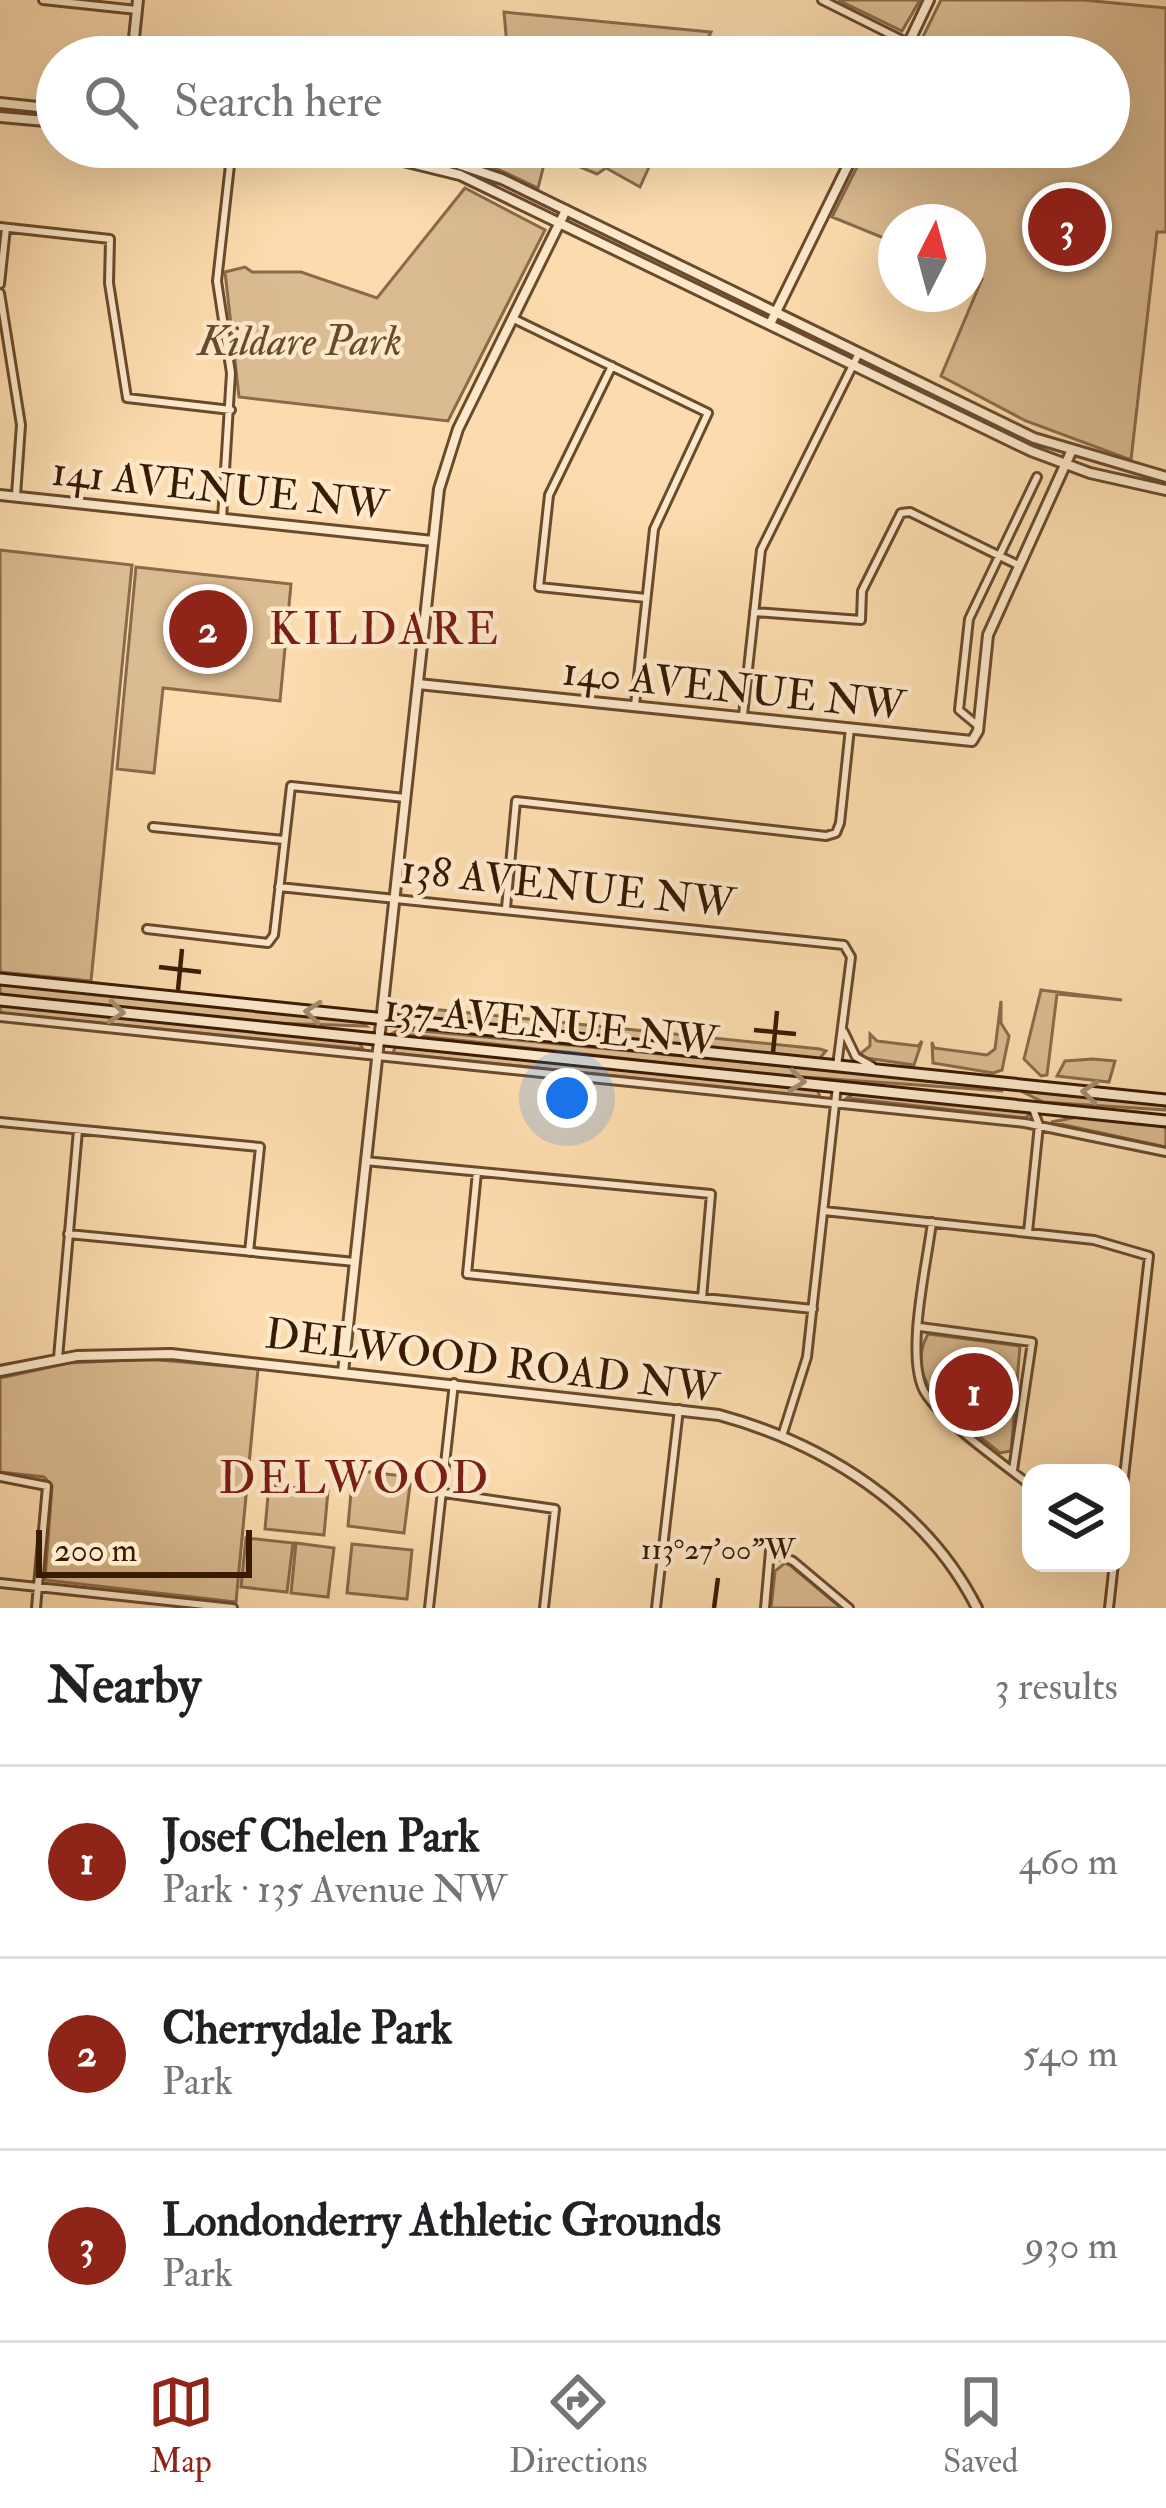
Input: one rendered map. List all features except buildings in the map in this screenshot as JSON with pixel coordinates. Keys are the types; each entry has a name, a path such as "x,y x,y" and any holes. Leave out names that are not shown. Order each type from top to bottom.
{"main road":[{"name":"137 AVENUE NW","path":"0,979 1166,1100"},
{"name":"137 AVENUE NW","path":"0,1000 1166,1118"}],"street":[{"path":"43,0 138,5 135,36"},
{"path":"822,0 892,36"},
{"path":"912,36 929,0"},
{"path":"0,103 36,107"},
{"path":"0,116 36,120"},
{"path":"222,519 231,373 217,281 230,168"},
{"path":"435,168 561,221 1065,465 1166,490"},
{"path":"478,168 1071,452 1166,477"},
{"path":"770,325 847,168"},
{"path":"343,1372 433,541 450,448 566,210"},
{"path":"0,284 3,228 110,239 109,283 127,398 231,410"},
{"path":"0,293 20,425 16,495"},
{"path":"514,319 708,413 654,529 634,705"},
{"path":"743,716 761,550 859,353"},
{"path":"613,366 549,495 539,587 646,598"},
{"path":"978,726 988,635 1016,564 1071,452"},
{"path":"978,726 959,710 969,619 1037,477"},
{"name":"141 AVENUE NW","path":"0,495 433,541"},
{"path":"754,612 860,620 862,591 901,513 910,512 1016,564"},
{"name":"140 AVENUE NW","path":"418,684 972,741 978,726"},
{"path":"506,908 516,801 836,833 850,728"},
{"path":"147,929 264,945 272,940 291,786 405,798"},
{"path":"153,827 284,840"},
{"name":"138 AVENUE NW","path":"279,887 835,943 848,949 843,1027"},
{"name":"137 AVENUE NW","path":"0,1017 1039,1125 1166,1152"},
{"path":"837,1066 843,1027"},
{"path":"843,1027 856,1057 881,1070"},
{"path":"782,1436 804,1374 838,1086"},
{"path":"1028,1232 1039,1125 1032,1106"},
{"path":"1039,1125 1051,1108"},
{"path":"0,1122 260,1147 249,1252"},
{"path":"58,1358 78,1130"},
{"path":"365,1161 711,1194 702,1298"},
{"path":"477,1172 467,1274 813,1309"},
{"path":"824,1210 1094,1240 1149,1256 1125,1464"},
{"path":"932,1222 918,1374 931,1400 1022,1478"},
{"path":"68,1234 355,1262"},
{"path":"920,1327 1032,1342 1013,1471"},
{"name":"DELWOOD ROAD NW","path":"0,1371 58,1358 146,1353 679,1407 782,1436 839,1465 914,1521 950,1561 976,1608"},
{"path":"429,1608 454,1383"},
{"path":"656,1608 679,1407"},
{"path":"0,1477 47,1486 35,1608"},
{"path":"443,1493 541,1503 555,1509 544,1608"},
{"path":"765,1608 770,1551 794,1561 849,1608"},
{"path":"1109,1608 1113,1572"},
{"path":"0,1583 233,1608"}],"green space":[{"path":"838,0 920,0 902,31"},
{"path":"941,0 1083,0 1166,8 1166,232 1157,232 1131,460 1026,421 941,376 968,312 986,312 986,204 878,204 878,236 832,217 856,168 1130,168 1130,36 923,36"},
{"path":"504,12 711,32 709,36 506,36"},
{"path":"495,168 543,168 538,188"},
{"path":"606,168 649,168 640,187"},
{"name":"Kildare Park","path":"465,188 545,230 448,421 239,397 225,272 245,267 252,272 301,272 377,298"},
{"path":"0,550 132,565 91,981 0,972"},
{"path":"136,567 291,584 280,701 163,688 154,773 117,769"},
{"path":"0,984 359,1021 366,1026 271,1023 0,995"},
{"path":"1041,990 1122,1000 1057,994 1047,1075 1041,1076 1024,1059"},
{"path":"1001,1001 1001,1023 1009,1036 1002,1070 993,1073 933,1063 932,1042 934,1048 987,1055 995,1049"},
{"path":"0,1005 358,1041 363,1049 0,1013"},
{"path":"402,1006 826,1051 819,1059 395,1014"},
{"path":"401,1029 991,1086 1003,1091 775,1075 393,1033"},
{"path":"870,1034 877,1041 918,1046 922,1041 914,1065 860,1054 870,1046"},
{"path":"396,1045 817,1089 820,1097 393,1053"},
{"path":"1065,1061 1115,1061 1109,1082 1057,1076"},
{"path":"1021,1091 1166,1105 1166,1110 1043,1102"},
{"path":"854,1093 1030,1114 1025,1118 847,1098"},
{"path":"1083,1116 1166,1126 1166,1147 1051,1122"},
{"path":"928,1334 1020,1346 1011,1451 1000,1453 955,1417 929,1387 921,1353"},
{"path":"149,1359 258,1369 236,1602 45,1580 52,1486 44,1477 0,1472 0,1378 69,1363"},
{"path":"353,1470 411,1477 404,1533 348,1526"},
{"path":"269,1485 328,1491 324,1535 265,1529"},
{"path":"246,1538 293,1543 287,1592 241,1587"},
{"path":"296,1543 334,1548 328,1597 291,1593"},
{"path":"352,1544 412,1550 407,1599 347,1593"},
{"path":"785,1563 841,1608 771,1608 775,1571"}],"place":[{"name":"Londonderry Athletic Grounds","path":"1067,227"},
{"name":"Cherrydale Park","path":"208,629"},
{"name":"Josef Chelen Park","path":"974,1392"}],"district":[{"name":"KILDARE","path":"385,628"},
{"name":"DELWOOD","path":"355,1477"}]}
